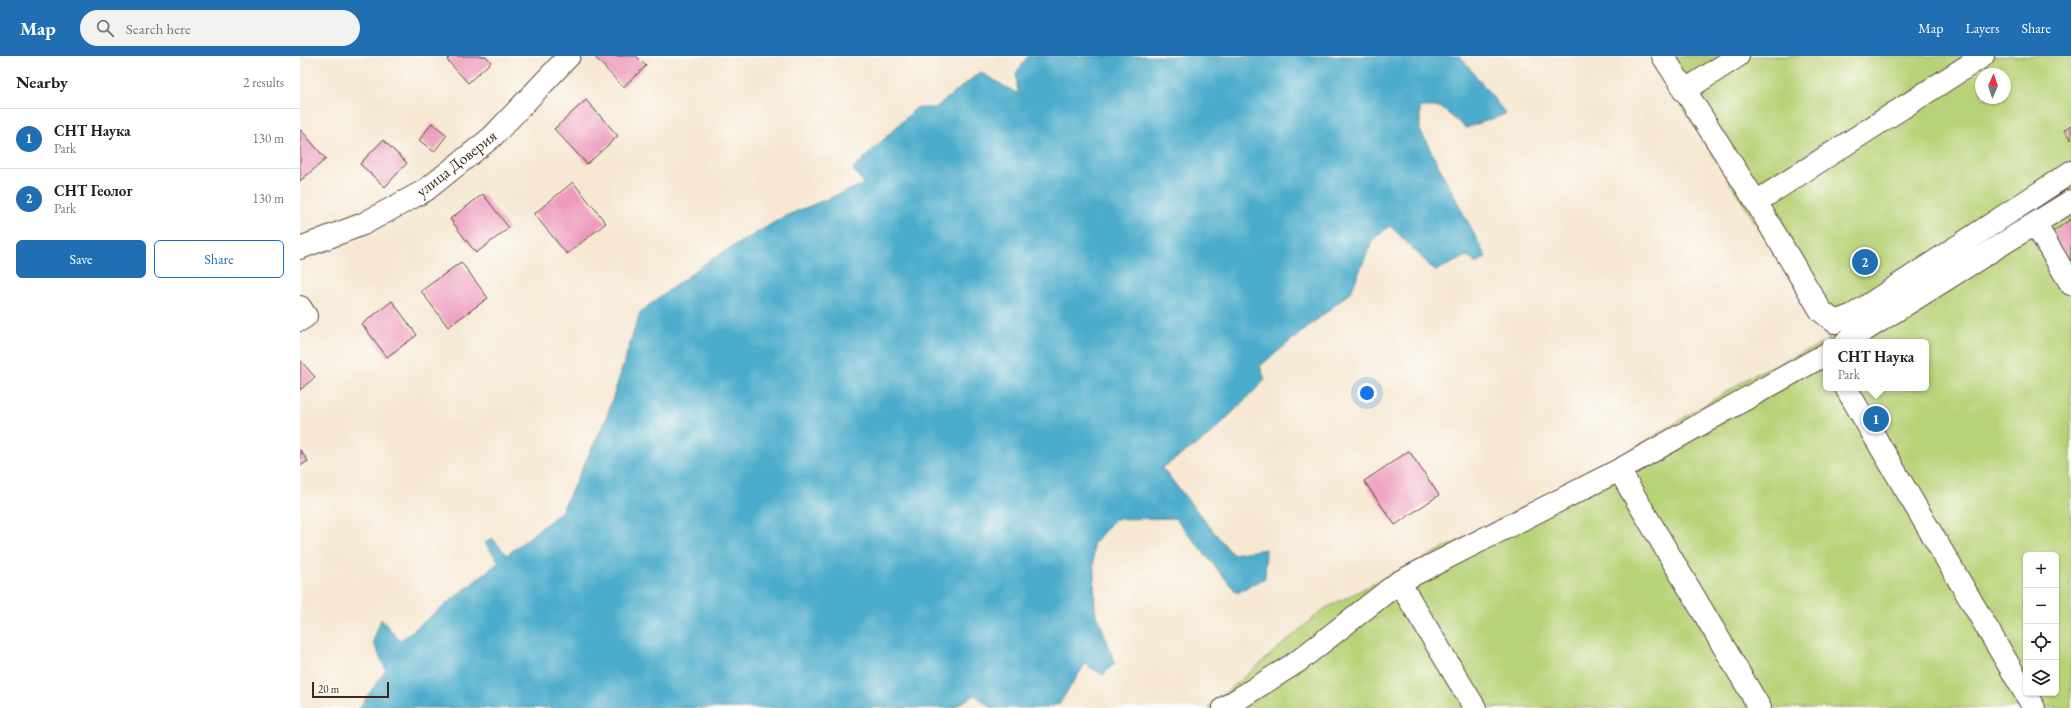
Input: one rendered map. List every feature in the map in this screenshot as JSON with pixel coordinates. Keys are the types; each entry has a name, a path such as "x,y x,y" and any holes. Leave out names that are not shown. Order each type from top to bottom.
{"street":[{"name":"улица Доверия","path":"300,248 363,224 426,190 492,137 569,56"},
{"path":"1663,56 1756,202 1821,311 1835,322 1853,316 2071,172"},
{"path":"1684,91 1738,56"},
{"path":"1756,202 1983,56"},
{"path":"1851,339 2071,201"},
{"path":"2035,224 2071,284"},
{"path":"300,307 306,316 300,320"},
{"path":"1224,708 1297,662 1399,582 1619,470 1823,356"},
{"path":"1848,391 2034,708"},
{"path":"1619,470 1760,708"},
{"path":"1399,582 1475,708"}],"green space":[{"path":"1650,56 2071,56 2071,708 1208,708 1324,609 1607,465 1757,373 1823,343 1823,391 1929,391 1929,339 1829,339"}],"water":[{"path":"1028,56 1460,56 1506,114 1466,128 1440,107 1420,107 1420,130 1486,257 1476,264 1467,256 1435,271 1390,226 1373,239 1351,292 1260,366 1265,380 1210,435 1162,468 1232,554 1266,549 1265,578 1237,593 1175,518 1115,519 1093,544 1095,609 1115,663 1103,675 1085,664 1060,703 1046,708 992,708 975,695 953,708 359,708 386,670 373,642 381,619 400,641 499,562 485,543 492,538 507,555 561,512 606,419 640,312 704,264 785,216 864,184 853,169 916,108 935,108 980,72 1018,94 1016,73"}],"building":[{"path":"451,56 486,56 491,62 468,83 447,60"},
{"path":"594,56 636,56 646,66 623,87"},
{"path":"586,100 618,136 587,164 554,129"},
{"path":"432,123 447,135 434,152 419,140"},
{"path":"2071,125 2071,140 2064,130"},
{"path":"301,130 326,159 300,181 300,131"},
{"path":"383,140 407,163 385,187 360,164"},
{"path":"573,182 606,223 567,254 534,214"},
{"path":"483,194 509,228 476,253 450,219"},
{"path":"2071,219 2071,261 2051,233"},
{"path":"461,262 488,298 448,327 421,291"},
{"path":"392,301 417,335 387,357 362,324"},
{"path":"300,360 315,377 300,390"},
{"path":"300,450 308,461 300,466"},
{"path":"1409,451 1439,495 1395,525 1364,481"}],"place":[{"name":"СНТ Геолог","path":"1865,262"},
{"name":"СНТ Наука","path":"1876,419"}]}
